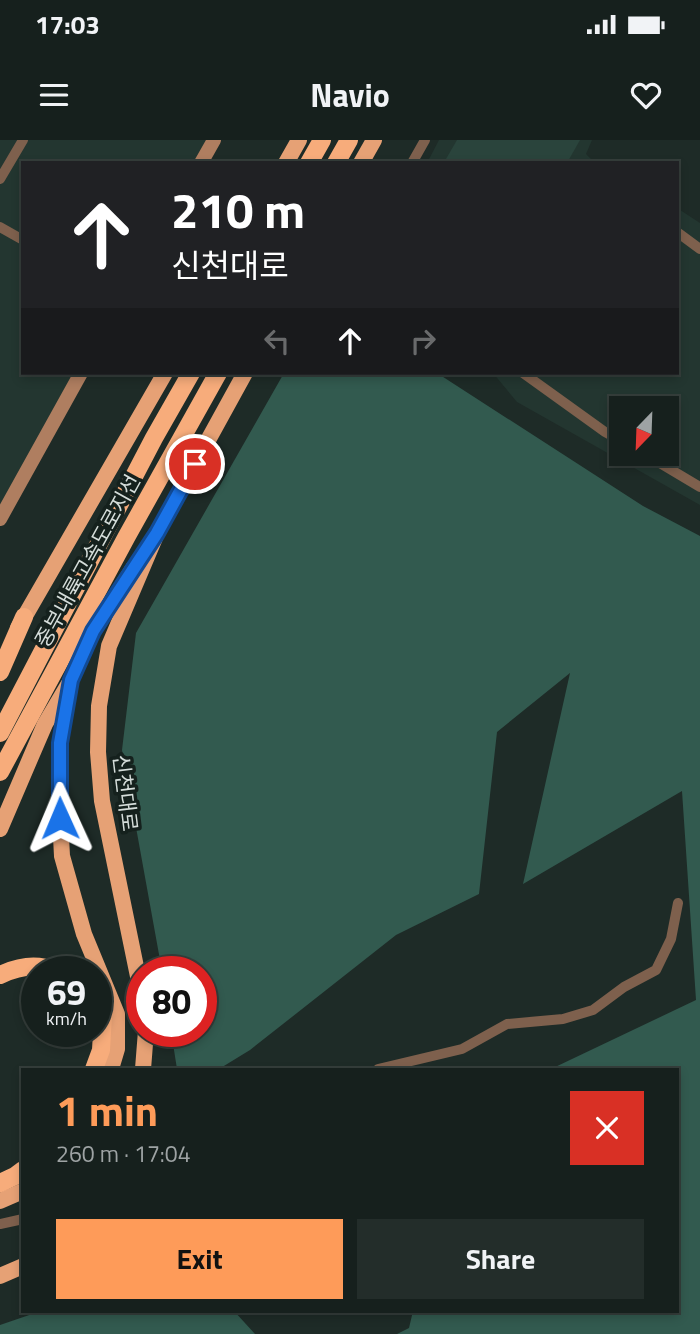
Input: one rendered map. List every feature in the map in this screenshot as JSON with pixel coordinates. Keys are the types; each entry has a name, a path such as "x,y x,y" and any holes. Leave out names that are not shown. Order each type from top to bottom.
{"highway":[{"path":"287,161 299,140"},
{"path":"310,161 322,140"},
{"path":"337,161 349,140"},
{"path":"362,161 374,140"},
{"path":"0,658 164,375"},
{"name":"중부내륙고속도로지선","path":"0,733 190,375"},
{"name":"중부내륙고속도로지선","path":"0,772 217,375"},
{"name":"신천대로","path":"134,956 102,800 98,752 99,706 109,646 157,533 244,375"},
{"path":"0,829 45,724 71,680 93,631 157,533"},
{"path":"0,672 24,617"},
{"path":"71,680 60,743 62,856 84,934 117,1014 117,1049 111,1068"},
{"path":"0,975 21,969"},
{"path":"94,1068 101,1047"},
{"path":"143,1068 145,1047"},
{"path":"0,1183 21,1172"},
{"path":"0,1202 21,1192"},
{"path":"0,1276 21,1267"}],"main road":[{"path":"202,161 214,140"},
{"path":"0,519 80,375"}],"street":[{"path":"0,179 23,140"},
{"path":"413,161 425,140"},
{"path":"0,227 21,239"},
{"path":"679,233 700,249"},
{"path":"526,375 609,433"},
{"path":"665,466 700,487"},
{"path":"382,1068 462,1049 507,1024 563,1018 593,1010 624,986 656,970 671,939 678,903"},
{"path":"0,1224 21,1219"}],"shaded area":[{"path":"0,140 208,140 197,161 21,161 21,375 79,375 0,519"},
{"path":"439,140 592,140 586,154 593,161 428,161"},
{"path":"457,140 580,140 568,161 446,159"},
{"path":"679,209 700,223 700,505 631,466 679,466 679,396 609,396 609,454 517,402 495,375 679,375"}],"green space":[{"path":"283,375 440,375 643,506 700,536 700,1334 397,1334 409,1328 413,1313 679,1313 679,1068 553,1068 696,1000 682,791 523,884 570,673 497,732 479,894 396,935 250,1050 221,1068 177,1068 174,1047 217,1047 217,956 159,956 122,750 136,633"},
{"path":"35,1313 236,1313 255,1334 0,1334 0,1325"}],"route":[{"path":"60,818 60,743 71,680 93,631 157,533 195,464"}]}
